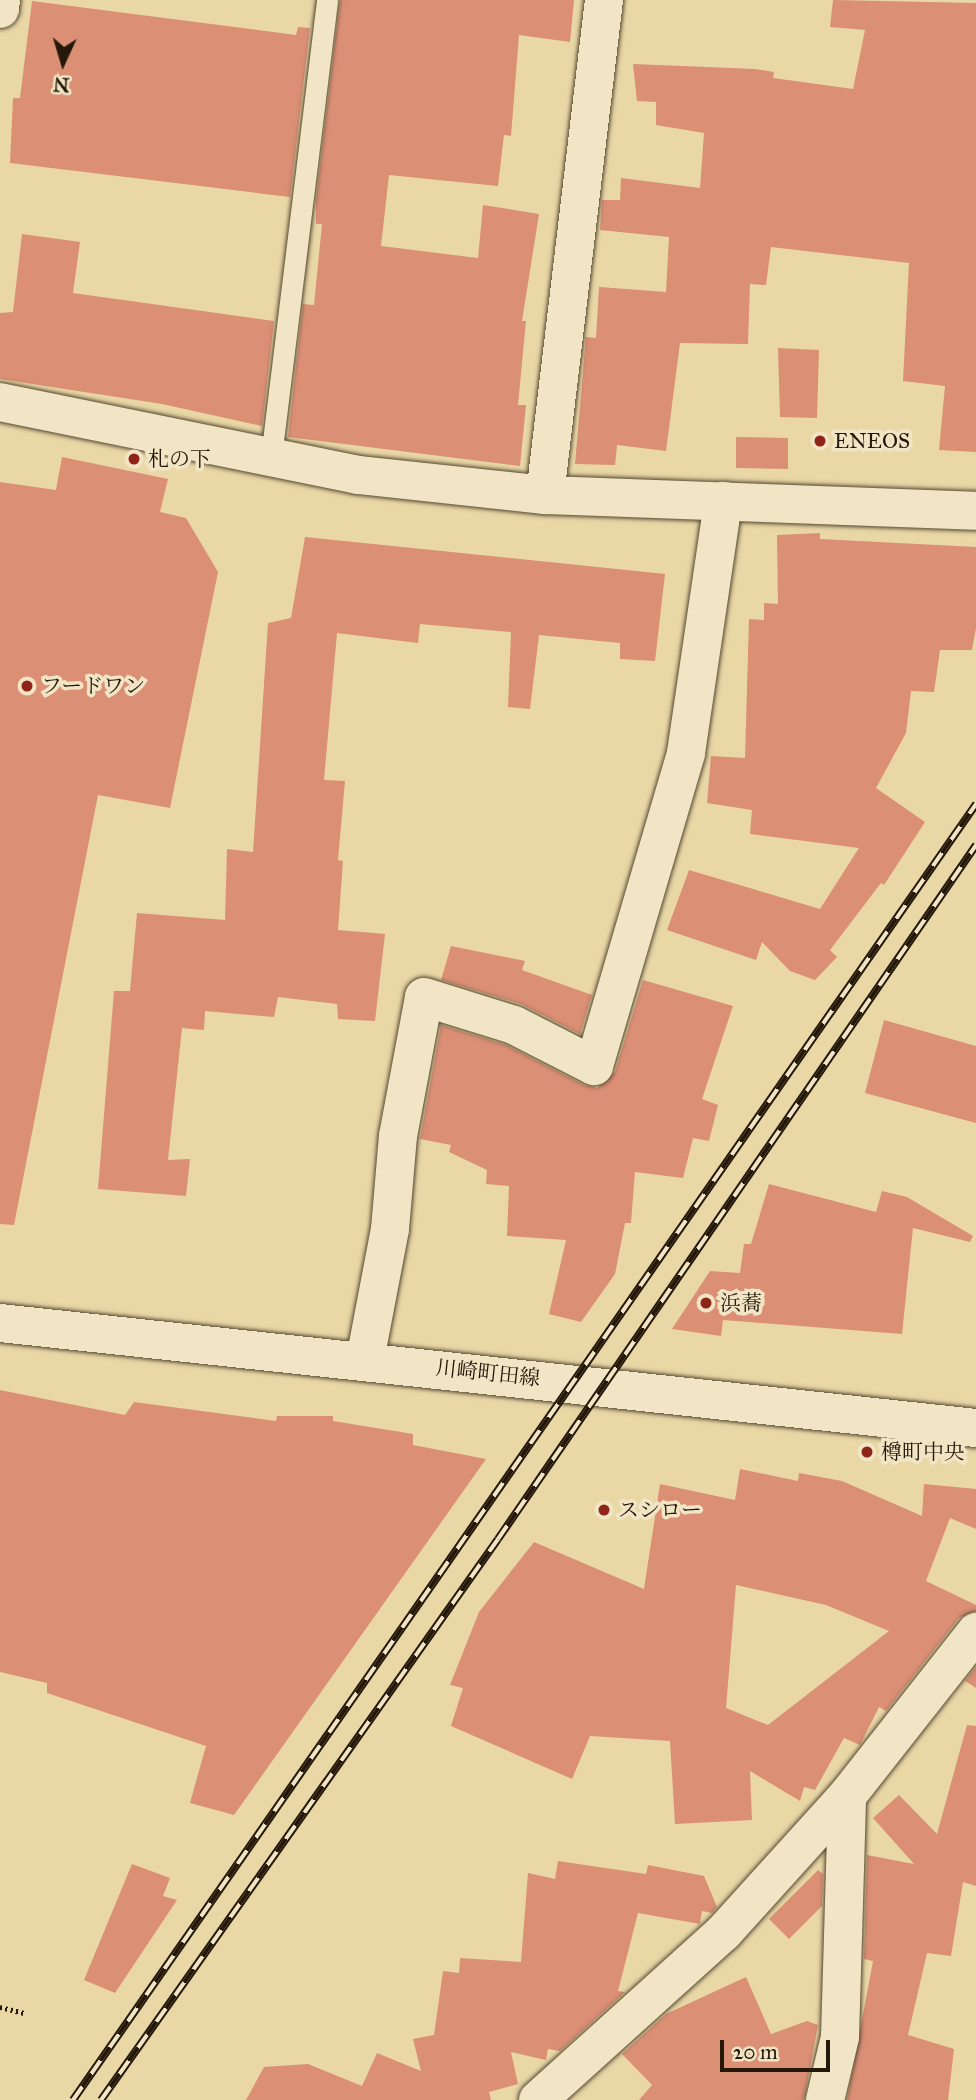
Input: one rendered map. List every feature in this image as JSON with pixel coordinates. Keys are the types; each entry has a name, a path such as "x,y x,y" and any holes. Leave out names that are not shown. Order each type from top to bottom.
{"street":[{"path":"0,9 1,0"},
{"path":"545,495 604,0"},
{"path":"0,402 358,475 545,495 976,510"},
{"path":"365,1360 390,1229 398,1136 424,997 514,1025 594,1066 686,753 723,501"},
{"name":"川崎町田線","path":"0,1323 976,1427"},
{"path":"538,2100 724,1932 847,1796 976,1632"},
{"path":"825,2100 840,2037 847,1796"}],"lane":[{"path":"271,457 327,0"}],"path":[{"path":"0,2007 24,2013"}],"building":[{"path":"340,0 574,0 570,42 519,35 511,136 504,135 498,186 389,175 381,246 478,258 483,205 539,214 522,321 526,321 518,405 526,405 520,466 288,437 303,304 314,305 322,224 316,224 316,200"},
{"path":"833,0 976,3 976,452 939,450 945,386 903,381 909,263 771,247 766,285 750,284 748,344 680,343 666,451 617,445 615,465 575,464 586,337 596,338 599,287 666,292 669,237 600,230 602,200 620,200 621,178 700,188 704,133 656,125 656,102 637,101 633,64 755,69 774,72 773,78 853,89 865,30 830,27"},
{"path":"32,1 296,35 298,27 310,28 290,197 10,163 13,98 20,98"},
{"path":"22,234 80,242 73,293 274,321 262,426 162,404 0,379 0,313 13,312"},
{"path":"778,348 819,350 817,418 780,417"},
{"path":"736,437 788,438 788,469 736,468"},
{"path":"62,457 168,479 160,512 186,518 218,572 170,808 98,795 14,1225 0,1224 0,482 56,490"},
{"path":"820,533 820,539 976,547 976,628 972,650 940,650 934,692 911,691 906,733 876,788 925,822 884,885 881,883 830,950 837,957 815,980 790,971 762,942 756,960 667,930 689,870 820,909 859,848 750,834 752,810 707,803 711,756 745,758 749,619 764,620 764,603 778,604 777,535"},
{"path":"305,537 665,574 655,661 620,659 620,643 539,635 530,709 508,707 511,632 420,624 418,643 337,633 324,780 345,781 338,860 343,861 338,930 385,934 375,1021 338,1019 337,1004 278,997 274,1017 205,1011 204,1030 182,1028 168,1160 190,1159 186,1196 98,1189 114,991 130,991 137,913 225,920 227,849 253,852 268,623 291,618"},
{"path":"451,946 525,961 522,970 592,995 580,1034 521,1004 441,980"},
{"path":"643,980 733,1006 702,1099 718,1105 709,1141 693,1138 683,1178 635,1172 631,1223 625,1223 615,1274 581,1322 549,1314 566,1240 507,1236 509,1186 486,1184 487,1170 449,1152 451,1145 420,1139 441,1025 506,1045 584,1085 597,1088 615,1072"},
{"path":"884,1020 976,1046 976,1123 865,1093"},
{"path":"769,1184 876,1212 882,1191 907,1197 973,1236 970,1242 913,1228 902,1334 723,1320 721,1336 672,1329 710,1271 740,1273 744,1244 751,1244"},
{"path":"0,1390 125,1415 134,1402 276,1421 277,1416 333,1416 333,1421 413,1434 413,1445 486,1459 234,1815 190,1803 206,1746 47,1693 47,1683 0,1672"},
{"path":"740,1469 798,1481 799,1473 842,1481 922,1516 924,1484 976,1489 976,1529 950,1518 926,1581 976,1605 976,1611 959,1618 886,1711 879,1707 860,1745 844,1738 815,1790 804,1787 800,1801 750,1771 752,1820 675,1824 670,1741 590,1736 572,1779 451,1726 463,1688 450,1685 479,1612 534,1542 644,1589 660,1484 735,1500","holes":["736,1585 826,1605 889,1631 768,1725 726,1708"]},
{"path":"976,1667 976,1688 965,1681"},
{"path":"967,1725 976,1726 976,1886 963,1882 951,1956 927,1953 908,2035 954,2049 948,2100 847,2100 873,1961 864,1959 867,1855 914,1864 873,1818 899,1795 937,1834"},
{"path":"558,1861 646,1874 648,1865 704,1876 717,1907 712,1913 702,1911 700,1924 638,1913 618,1991 625,1992 560,2051 548,2049 546,2060 511,2052 518,2084 489,2092 491,2100 246,2100 264,2067 308,2064 362,2086 377,2053 421,2071 413,2039 434,2035 443,1971 459,1973 460,1958 521,1962 528,1873 555,1879"},
{"path":"132,1864 170,1878 163,1896 177,1900 115,1993 84,1980"},
{"path":"818,1870 823,1874 822,1906 789,1939 769,1919"},
{"path":"746,1977 771,2034 807,2021 818,2025 804,2100 639,2100 652,2085 622,2054 666,2014"}],"railway":[{"path":"73,2100 976,804"},
{"path":"101,2100 498,1539 976,845"}],"place":[{"name":"ENEOS","path":"820,441"},
{"name":"札の下","path":"134,459"},
{"name":"フードワン","path":"27,686"},
{"name":"浜蕎","path":"706,1303"},
{"name":"樽町中央","path":"867,1452"},
{"name":"スシロー","path":"604,1510"}]}
